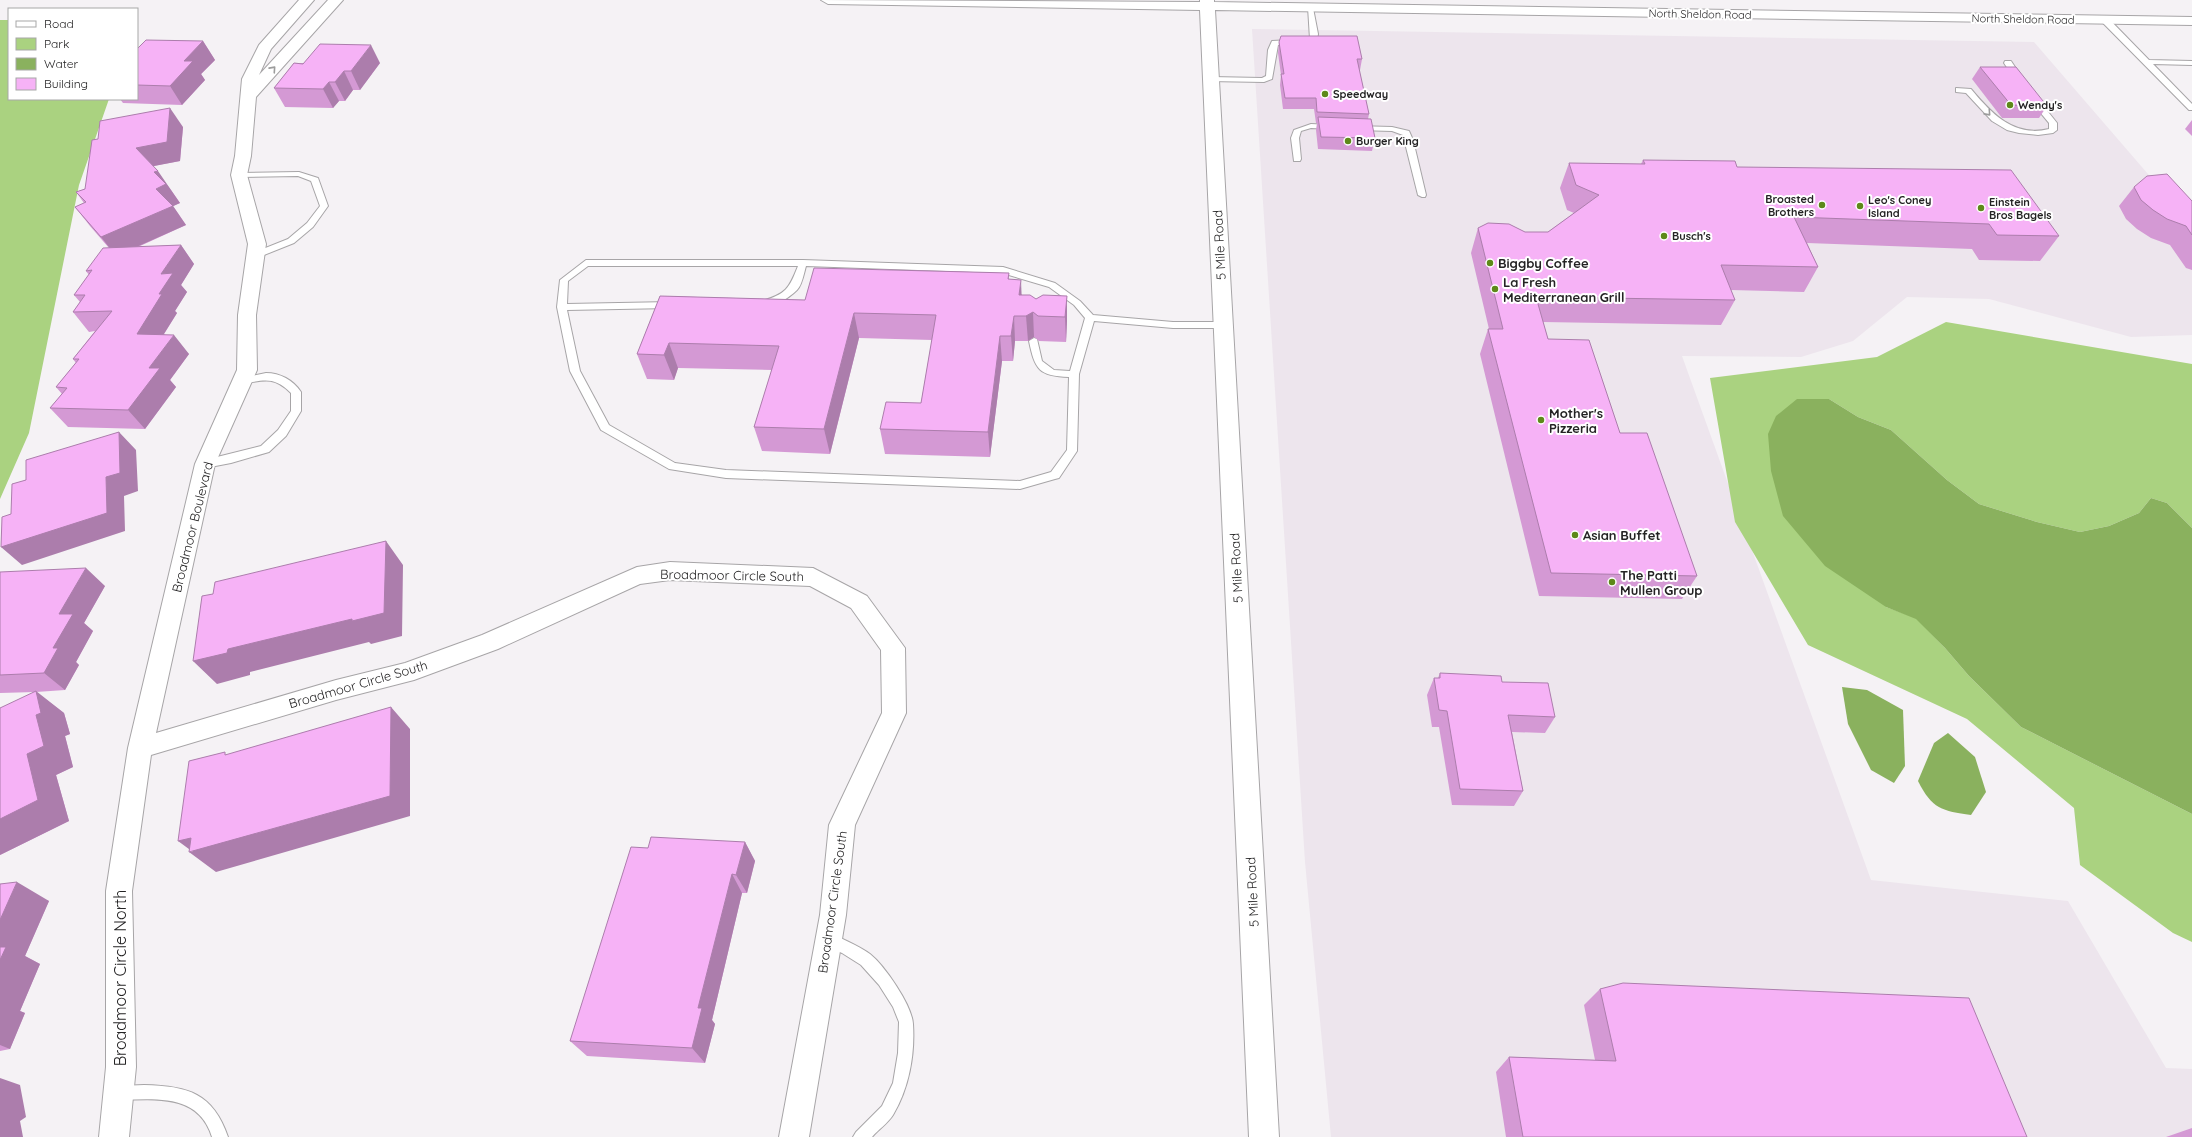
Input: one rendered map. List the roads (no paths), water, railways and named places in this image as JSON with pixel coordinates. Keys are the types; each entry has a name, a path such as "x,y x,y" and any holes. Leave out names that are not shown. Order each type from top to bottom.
{"street":[{"name":"Broadmoor Boulevard","path":"140,748 205,464 247,370 247,315 258,244 239,175 243,156 247,98 250,79 264,48 307,0"},
{"path":"247,98 336,0"},
{"name":"North Sheldon Road","path":"828,0 1207,3 1310,8 2192,21"},
{"name":"5 Mile Road","path":"1207,3 1264,1137"},
{"name":"Broadmoor Circle South","path":"140,748 336,690 406,673 490,642 637,576 670,571 813,576 859,602 893,648 894,713 842,825 828,940 794,1137"},
{"name":"Broadmoor Circle North","path":"114,1137 121,1067 118,914 119,891 140,748"}],"lane":[{"path":"1211,79 1264,80 1269,77 1272,70 1272,50 1275,43 1307,42 1313,40 1314,34 1310,8"},
{"path":"2105,20 2192,108"},
{"path":"2146,62 2192,63"},
{"path":"1959,90 1968,90 2004,127 2016,131 2029,132 2046,133 2053,130 2053,124 2008,63"},
{"path":"1297,159 1295,138 1298,130 1311,126 1392,129 1406,133 1422,195"},
{"path":"239,175 299,174 315,180 324,206 310,225 291,241 256,255"},
{"path":"1090,318 1074,374 1072,451 1055,474 1020,485 726,474 673,466 605,427 575,372 562,307 564,280 586,262 803,263 1003,270 1050,289 1077,304 1090,318 1173,325 1223,325"},
{"path":"756,303 772,303 794,288 803,263"},
{"path":"562,307 678,305"},
{"path":"1034,341 1038,362 1052,373 1074,374"},
{"path":"205,464 231,459 265,449 282,433 296,411 296,392 286,381 271,375 242,381"},
{"path":"828,940 866,960 884,980 898,1002 906,1022 905,1053 900,1084 887,1111 861,1137"},
{"path":"119,1093 159,1092 182,1097 200,1104 212,1117 220,1137"}],"water":[{"path":"1797,399 1829,399 1858,417 1891,430 1947,480 1979,504 2037,522 2080,532 2109,526 2139,513 2151,498 2167,503 2192,528 2192,814 2021,727 1969,676 1945,648 1916,619 1886,607 1825,566 1783,516 1771,471 1768,434 1776,416"},
{"path":"1842,687 1867,690 1903,710 1905,766 1894,783 1871,770 1848,724"},
{"path":"1948,733 1975,757 1986,792 1971,815 1952,812 1939,807 1928,798 1918,781 1934,743"}],"place":[{"name":"Speedway","path":"1325,94"},
{"name":"Wendy's","path":"2010,105"},
{"name":"Burger King","path":"1348,141"},
{"name":"Broasted Brothers","path":"1822,205"},
{"name":"Leo's Coney Island","path":"1860,206"},
{"name":"Einstein Bros Bagels","path":"1981,208"},
{"name":"Busch's","path":"1664,236"},
{"name":"Biggby Coffee","path":"1490,263"},
{"name":"La Fresh Mediterranean Grill","path":"1495,289"},
{"name":"Mother's Pizzeria","path":"1541,420"},
{"name":"Asian Buffet","path":"1575,535"},
{"name":"The Patti Mullen Group","path":"1612,582"}]}
